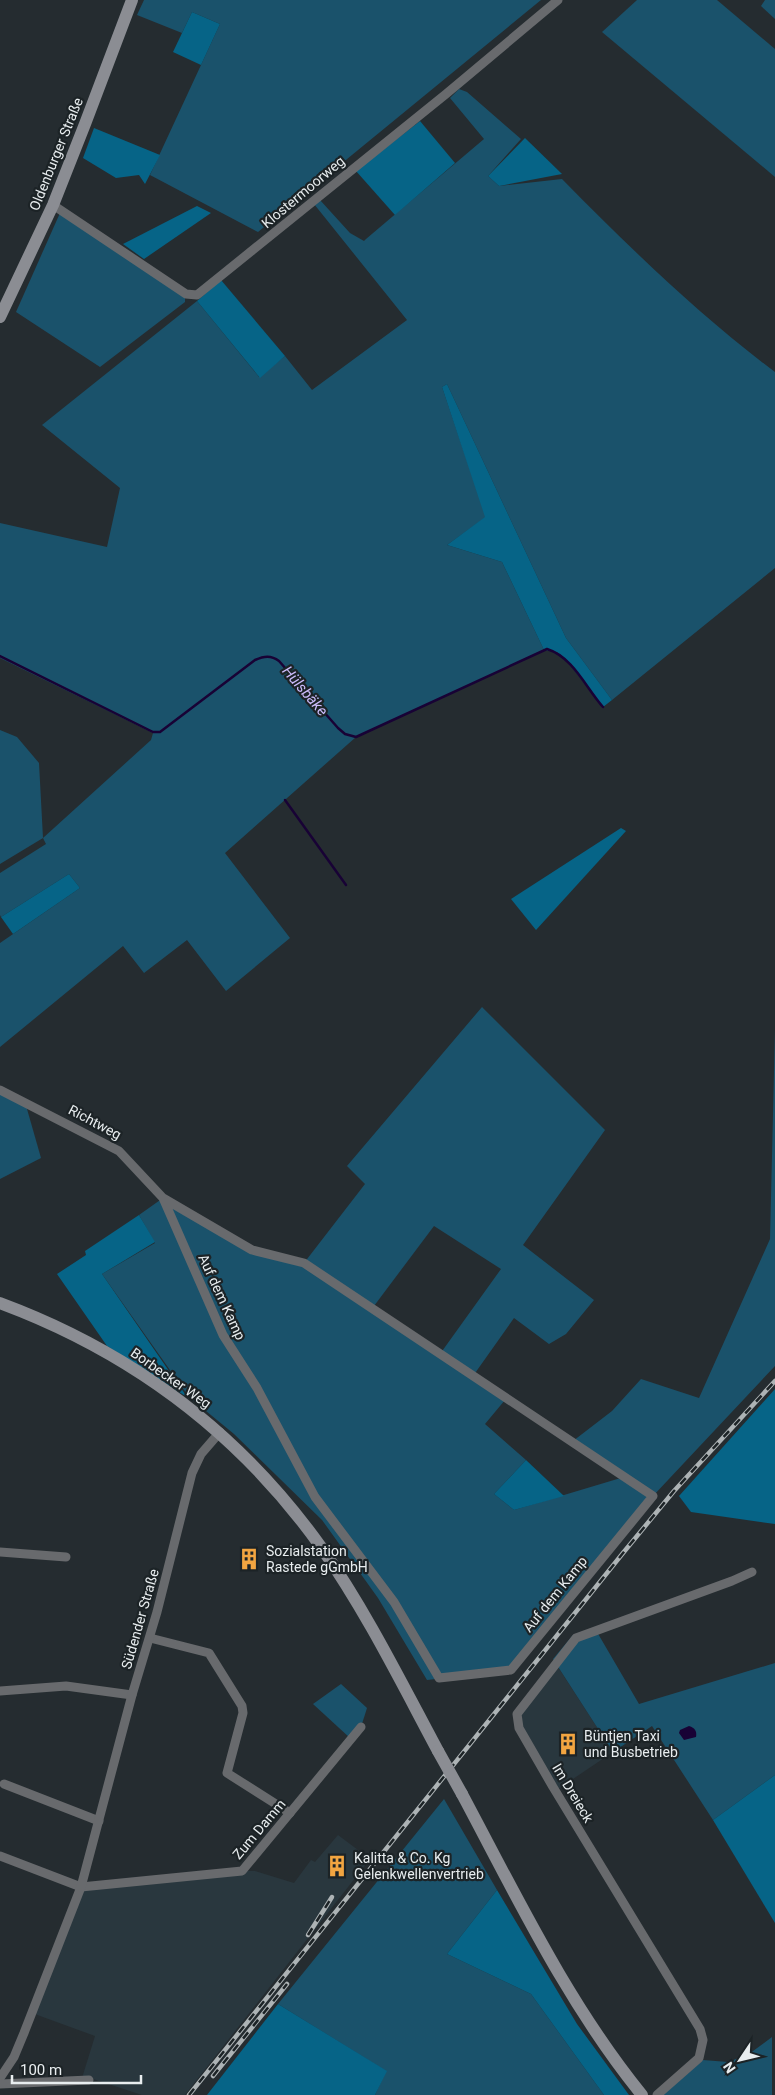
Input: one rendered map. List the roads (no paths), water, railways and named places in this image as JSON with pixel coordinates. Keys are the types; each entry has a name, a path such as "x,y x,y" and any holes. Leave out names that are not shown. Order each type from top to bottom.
{"street":[{"name":"Oldenburger Straße","path":"0,317 53,205 132,0"},
{"name":"Klostermoorweg","path":"53,205 186,294 196,295 558,0"},
{"name":"Richtweg","path":"0,1090 120,1150 163,1198"},
{"name":"Auf dem Kamp","path":"163,1198 252,1250 304,1263 653,1496 511,1670 439,1678 394,1602 315,1496 257,1388 223,1335 163,1198"},
{"name":"Borbecker Weg","path":"0,1303 40,1318 104,1350 169,1392 220,1432 250,1461 297,1516 321,1547 362,1613 582,2013 624,2073 642,2095"},
{"name":"Südender Straße","path":"0,2078 14,2057 81,1887 132,1695 150,1638 192,1473 201,1454 220,1432"},
{"path":"0,1552 66,1557"},
{"name":"Im Dreieck","path":"657,2095 699,2058 703,2040 700,2029 543,1770 519,1728 517,1714 576,1638 752,1572"},
{"path":"150,1638 209,1652 242,1706 243,1713 227,1773 290,1813"},
{"path":"0,1691 66,1686 132,1695"},
{"name":"Zum Damm","path":"81,1887 242,1871 361,1726"},
{"path":"4,1784 99,1820"},
{"path":"0,1856 81,1887"},
{"path":"0,2084 89,2080"}],"waterway":[{"name":"Hülsbäke","path":"0,656 153,732 160,732 255,660 267,657 279,661 338,728 345,734 356,737 547,649 556,653 572,666 603,707"},
{"path":"285,800 346,885"}],"railway":[{"path":"189,2095 623,1553 674,1491 775,1381"},
{"path":"308,1935 332,1897"},
{"path":"213,2076 287,1984"}],"place":[{"name":"Sozialstation Rastede gGmbH","path":"249,1559"},
{"name":"Büntjen Taxi und Busbetrieb","path":"568,1744"},
{"name":"Kalitta & Co. Kg Gelenkwellenvertrieb","path":"337,1866"}]}
